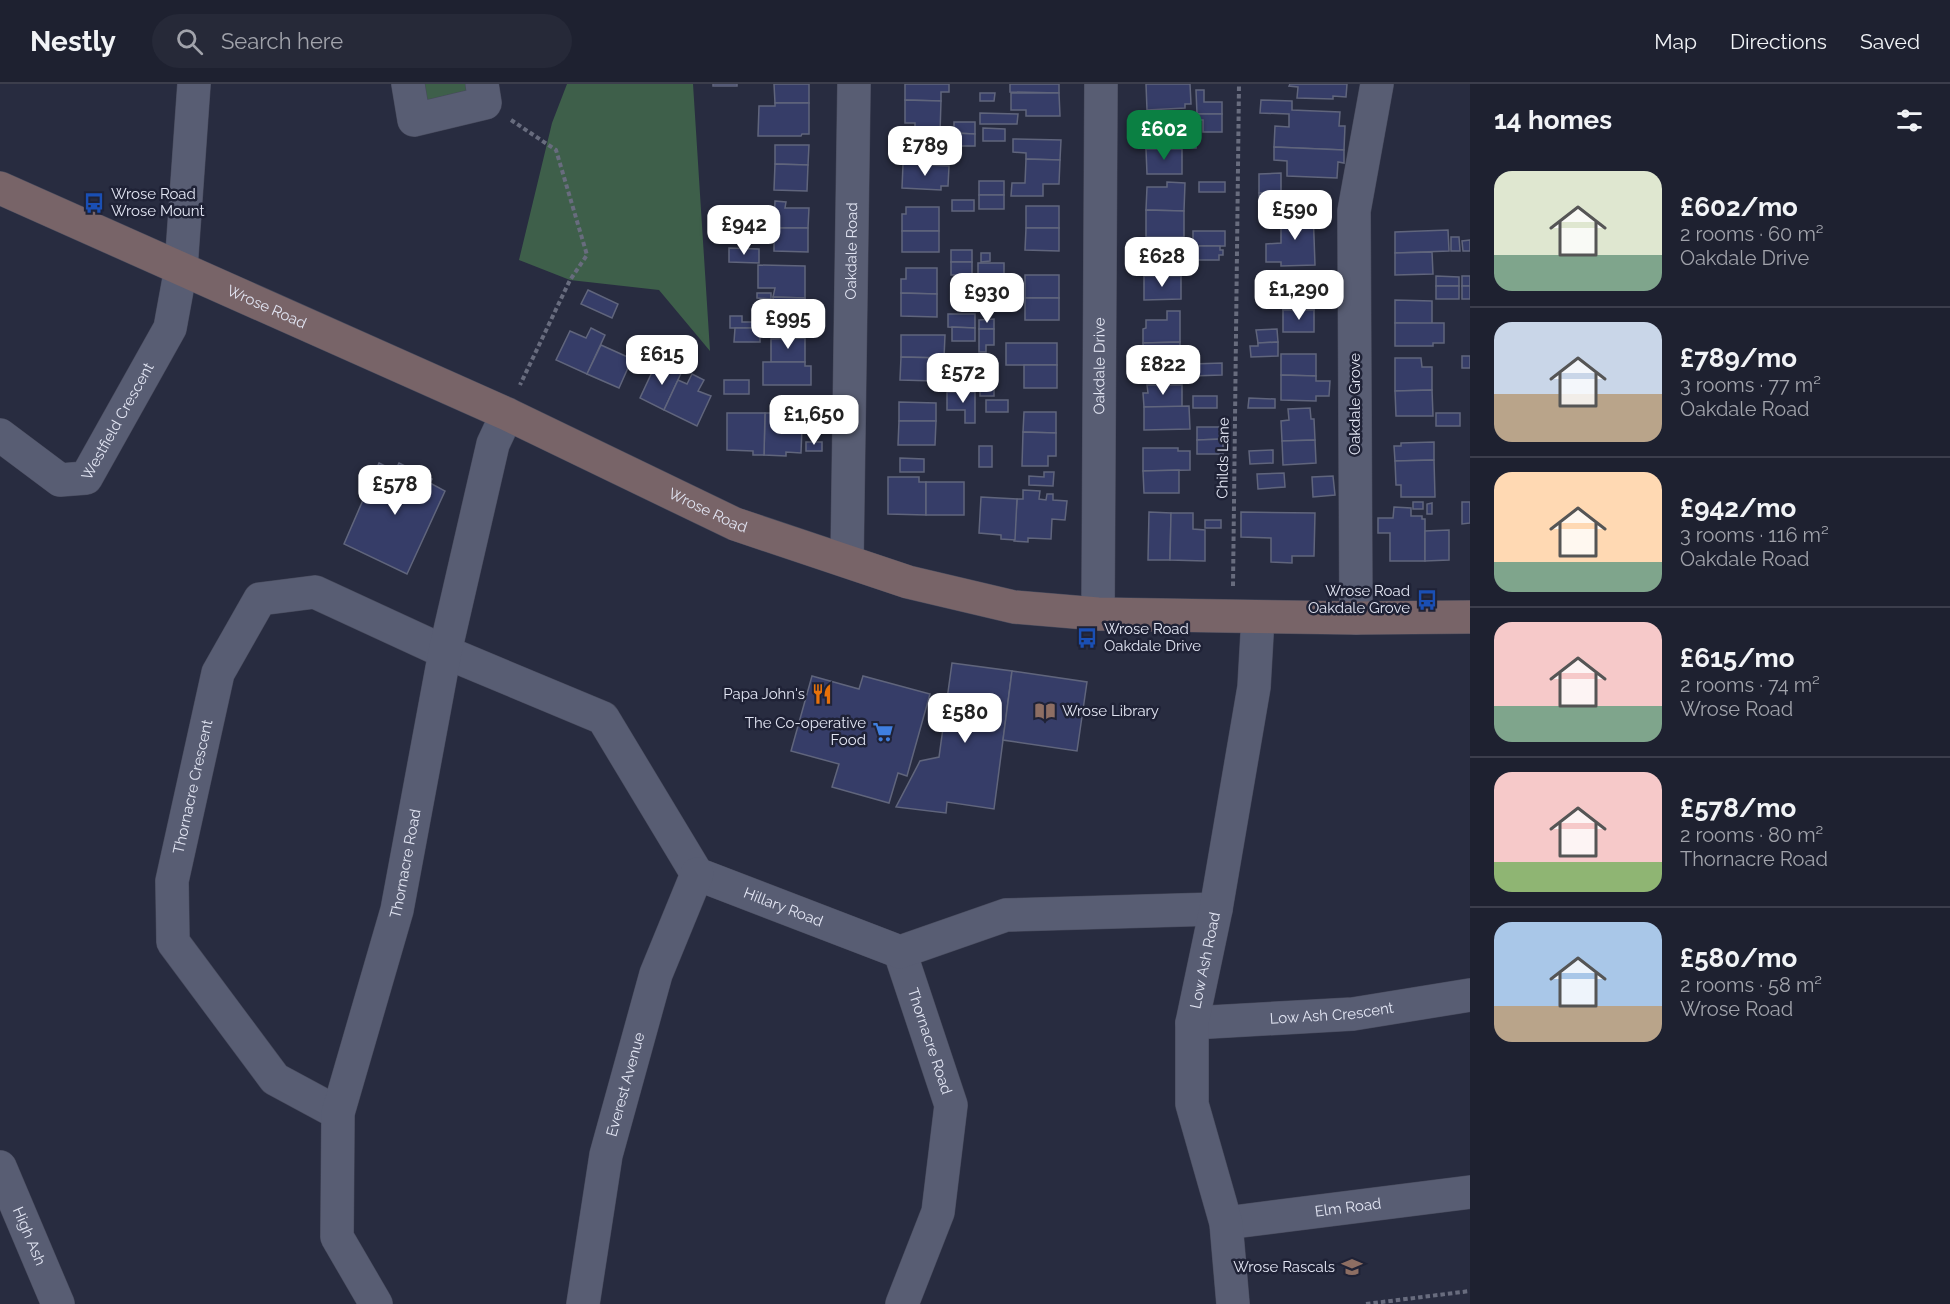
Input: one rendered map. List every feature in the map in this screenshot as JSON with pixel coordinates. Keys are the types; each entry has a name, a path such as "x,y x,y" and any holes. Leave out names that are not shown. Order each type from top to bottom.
{"street":[{"path":"182,268 194,84"},
{"path":"408,84 414,120 484,94"},
{"name":"Oakdale Road","path":"847,561 854,84"},
{"name":"Oakdale Drive","path":"1098,614 1101,84"},
{"name":"Oakdale Grove","path":"1356,618 1354,211 1377,84"},
{"name":"Wrose Road","path":"0,188 507,414 735,524 908,582 1014,607 1098,614 1356,618 1470,616"},
{"name":"Westfield Crescent","path":"0,435 60,480 86,478 170,328 182,268"},
{"name":"Thornacre Road","path":"376,1304 337,1237 338,1113 397,910 445,652 493,444 507,414"},
{"name":"Thornacre Crescent","path":"338,1113 275,1079 173,942 172,881 218,673 260,599 315,592 445,652"},
{"name":"Low Ash Road","path":"1233,1304 1226,1223 1192,1104 1192,1023 1216,909 1254,687 1245,617"},
{"path":"445,652 603,718 697,874"},
{"name":"Hillary Road","path":"697,874 900,952"},
{"name":"Everest Avenue","path":"583,1304 606,1155 656,974 697,874"},
{"path":"900,952 1006,915 1216,909"},
{"name":"Thornacre Road","path":"900,952 951,1105 938,1212 902,1304"},
{"name":"Low Ash Crescent","path":"1192,1023 1353,1014 1470,995"},
{"name":"High Ash","path":"0,1167 58,1304"},
{"name":"Elm Road","path":"1226,1223 1470,1192"}],"path":[{"name":"Childs Lane","path":"1239,84 1245,617"},
{"path":"484,94 556,150 587,255 570,280 507,414"},
{"path":"1366,1304 1470,1292"}],"green space":[{"path":"413,84 476,84 478,97 418,113"},
{"path":"567,84 693,84 710,351 659,290 570,280 519,260 552,123"}],"building":[{"path":"713,84 737,84 737,86 713,86"},
{"path":"774,84 809,84 809,103 775,103"},
{"path":"905,84 949,84 949,92 941,92 941,101 905,100"},
{"path":"1010,84 1059,84 1059,93 1010,92"},
{"path":"1146,84 1190,84 1191,104 1185,104 1185,108 1147,110"},
{"path":"1290,84 1347,84 1346,97 1297,98 1298,87 1289,86"},
{"path":"1196,90 1204,90 1204,102 1222,102 1222,114 1197,114"},
{"path":"980,93 995,93 994,101 980,101"},
{"path":"1011,93 1059,93 1060,116 1026,116 1026,110 1011,110"},
{"path":"905,100 941,101 940,133 915,132 915,123 905,123"},
{"path":"1261,100 1292,101 1292,110 1340,112 1339,126 1345,126 1344,150 1274,147 1275,126 1289,127 1289,114 1260,113"},
{"path":"775,103 809,103 809,134 758,136 759,106 775,106"},
{"path":"980,113 1018,114 1017,124 980,124"},
{"path":"1197,114 1222,114 1222,132 1203,132 1203,120 1197,120"},
{"path":"954,122 975,122 975,134 954,133"},
{"path":"1196,127 1196,148 1146,149 1146,128"},
{"path":"983,128 1005,129 1005,141 983,141"},
{"path":"954,133 975,134 975,146 954,146"},
{"path":"1013,139 1061,140 1060,160 1026,159 1026,153 1013,152"},
{"path":"910,142 940,143 939,166 903,164 904,150 910,150"},
{"path":"775,145 809,145 808,165 775,164"},
{"path":"1274,147 1344,150 1344,163 1338,162 1337,178 1287,176 1287,161 1274,160"},
{"path":"1146,149 1182,149 1182,174 1147,174"},
{"path":"1026,159 1060,160 1059,184 1043,184 1043,196 1011,196 1012,183 1025,183"},
{"path":"775,164 808,165 807,191 774,190"},
{"path":"903,164 949,166 948,186 941,186 941,190 902,188"},
{"path":"1281,173 1281,193 1259,193 1259,174"},
{"path":"979,181 1004,181 1004,195 979,195"},
{"path":"1167,182 1185,183 1184,211 1146,210 1147,187 1167,187"},
{"path":"1199,182 1225,182 1225,192 1199,192"},
{"path":"1259,193 1281,193 1282,205 1259,205"},
{"path":"979,195 1004,195 1004,209 979,209"},
{"path":"952,200 974,200 974,211 952,211"},
{"path":"775,201 786,202 785,208 809,208 808,228 774,228"},
{"path":"1026,206 1059,206 1059,228 1026,228"},
{"path":"906,207 939,207 939,231 902,231 902,214 906,214"},
{"path":"1313,209 1315,265 1281,266 1281,262 1266,262 1266,244 1281,243 1281,222 1292,221 1292,210"},
{"path":"1146,210 1184,211 1184,237 1146,237"},
{"path":"774,228 808,228 808,252 774,251"},
{"path":"1026,228 1059,228 1059,251 1025,250"},
{"path":"1448,230 1449,251 1395,253 1395,232"},
{"path":"902,231 939,231 939,252 902,252"},
{"path":"1193,231 1225,231 1225,246 1193,246"},
{"path":"1451,237 1459,237 1460,251 1451,251"},
{"path":"1470,240 1470,251 1463,251 1462,241"},
{"path":"1193,246 1220,246 1223,255 1219,255 1219,260 1193,260"},
{"path":"729,248 759,249 759,263 729,262"},
{"path":"951,250 972,250 972,262 951,262"},
{"path":"1432,252 1433,274 1395,275 1395,253"},
{"path":"981,253 990,253 990,261 981,262"},
{"path":"1149,255 1182,256 1181,276 1144,276 1144,264 1149,265"},
{"path":"951,262 972,262 972,275 951,275"},
{"path":"978,263 1004,263 1004,277 978,278"},
{"path":"758,265 805,266 805,298 773,297 775,288 758,288"},
{"path":"906,268 937,268 937,294 901,293 901,279 906,279"},
{"path":"1025,275 1059,275 1059,298 1025,298"},
{"path":"1144,276 1181,276 1181,299 1144,300"},
{"path":"1436,276 1459,277 1459,286 1436,286"},
{"path":"1462,276 1470,276 1470,286 1462,286"},
{"path":"1282,283 1313,283 1314,310 1283,310"},
{"path":"1436,286 1459,286 1459,299 1436,299"},
{"path":"1462,286 1470,286 1470,299 1462,299"},
{"path":"588,290 618,304 612,318 581,304"},
{"path":"757,293 771,293 771,299 757,298"},
{"path":"901,293 937,294 937,317 901,316"},
{"path":"773,297 805,298 805,322 758,320 758,308 773,308"},
{"path":"1025,298 1059,298 1059,320 1025,320"},
{"path":"1395,300 1432,301 1432,324 1395,323"},
{"path":"1283,310 1314,310 1314,332 1283,332"},
{"path":"1167,311 1180,311 1180,342 1143,343 1143,329 1146,328 1146,320 1167,320"},
{"path":"948,314 975,314 975,328 948,327"},
{"path":"730,316 742,316 742,322 756,322 755,328 730,328"},
{"path":"994,319 994,329 979,329 979,320"},
{"path":"1395,323 1444,323 1444,343 1433,343 1433,346 1395,346"},
{"path":"952,327 975,328 975,341 952,341"},
{"path":"591,328 605,335 587,374 556,360 570,331 586,338"},
{"path":"735,328 760,328 760,342 734,342"},
{"path":"979,329 994,329 994,345 986,345 986,352 979,352"},
{"path":"1277,329 1278,342 1258,343 1256,330"},
{"path":"901,335 945,335 944,358 901,357"},
{"path":"805,338 805,362 771,362 771,339"},
{"path":"1180,342 1180,365 1144,365 1143,343"},
{"path":"1278,342 1278,356 1251,357 1250,346 1258,346 1258,343"},
{"path":"1006,343 1057,343 1057,365 1006,365"},
{"path":"601,345 632,359 619,388 587,374"},
{"path":"1281,354 1316,354 1316,376 1281,375"},
{"path":"1462,356 1470,356 1470,368 1462,368"},
{"path":"901,357 944,358 944,379 900,380"},
{"path":"1395,358 1421,358 1422,367 1432,367 1432,390 1395,391"},
{"path":"667,362 683,369 664,410 640,398 653,370 661,374"},
{"path":"763,362 805,362 805,366 811,366 811,385 763,385"},
{"path":"1222,363 1222,375 1192,376 1192,364"},
{"path":"1024,365 1057,365 1057,388 1024,388"},
{"path":"980,369 994,369 994,396 980,396"},
{"path":"692,374 704,380 698,391 711,396 697,426 664,410 678,380 687,384"},
{"path":"1281,375 1316,376 1316,381 1330,381 1329,396 1316,396 1316,401 1281,400"},
{"path":"724,380 749,380 749,394 724,394"},
{"path":"1147,385 1182,385 1182,407 1144,407 1143,393 1148,393"},
{"path":"1432,390 1433,416 1396,416 1395,391"},
{"path":"947,392 975,392 975,423 965,423 965,410 947,410"},
{"path":"1193,396 1217,396 1217,408 1193,408"},
{"path":"1249,398 1275,399 1275,408 1248,408"},
{"path":"774,400 803,401 801,453 786,452 786,456 764,455 765,413 774,413"},
{"path":"986,400 1008,400 1008,412 986,412"},
{"path":"899,402 936,403 936,421 899,421"},
{"path":"1189,406 1190,429 1144,430 1144,407"},
{"path":"1310,408 1311,419 1314,419 1315,440 1282,441 1281,421 1289,420 1288,409"},
{"path":"1024,412 1056,412 1056,433 1023,432"},
{"path":"727,413 765,413 764,455 753,455 753,451 727,450"},
{"path":"1436,413 1460,413 1460,426 1436,426"},
{"path":"899,421 936,421 935,445 898,445"},
{"path":"1197,427 1223,427 1223,439 1197,440"},
{"path":"1023,432 1056,433 1056,456 1048,456 1048,466 1022,466"},
{"path":"1223,439 1223,454 1197,454 1197,440"},
{"path":"1315,440 1316,463 1283,465 1282,441"},
{"path":"806,442 822,442 822,451 806,451"},
{"path":"1434,442 1434,460 1395,461 1394,446 1401,446 1401,443"},
{"path":"979,446 992,446 992,467 979,467"},
{"path":"1143,448 1178,448 1178,451 1190,451 1190,470 1143,471"},
{"path":"1273,450 1273,463 1250,464 1249,451"},
{"path":"900,458 924,459 924,472 900,472"},
{"path":"1434,460 1435,497 1401,497 1401,485 1396,485 1395,461"},
{"path":"379,463 395,471 399,463 432,479 430,483 445,491 407,574 344,544"},
{"path":"1179,470 1179,493 1144,493 1143,471"},
{"path":"1044,472 1054,472 1053,486 1029,485 1029,476 1044,477"},
{"path":"1284,473 1285,487 1258,489 1257,474"},
{"path":"1333,476 1335,495 1313,497 1312,477"},
{"path":"888,477 919,477 919,482 926,482 926,515 888,514"},
{"path":"926,482 964,482 964,515 926,515"},
{"path":"1023,490 1040,491 1039,499 1046,500 1047,494 1053,494 1053,500 1067,501 1065,520 1052,519 1051,539 1028,538 1028,542 1014,541 1017,499 1023,499"},
{"path":"981,497 1017,499 1015,540 1001,539 1001,535 979,533"},
{"path":"1413,502 1423,502 1423,509 1413,509"},
{"path":"1462,502 1470,502 1470,523 1462,524"},
{"path":"1432,503 1432,514 1427,514 1427,504"},
{"path":"1394,507 1411,508 1411,516 1422,516 1422,519 1425,519 1425,561 1390,561 1390,533 1378,533 1378,518 1393,518"},
{"path":"1149,512 1171,513 1170,560 1148,560"},
{"path":"1241,512 1315,513 1314,556 1292,556 1292,563 1271,562 1271,538 1241,537"},
{"path":"1171,513 1193,513 1193,529 1205,530 1205,561 1170,560"},
{"path":"1205,520 1221,520 1221,528 1205,528"},
{"path":"1449,530 1449,560 1425,561 1425,531"},
{"path":"952,663 1012,671 994,809 947,802 946,813 896,807 920,761 939,757"},
{"name":"Wrose Library","path":"1012,671 1087,682 1077,751 1003,740"},
{"path":"812,676 859,689 863,676 930,694 907,776 898,773 889,803 832,787 839,764 791,751"}],"place":[{"name":"Wrose Road Wrose Mount","path":"94,203"},
{"name":"Wrose Road Oakdale Grove","path":"1427,600"},
{"name":"Wrose Road Oakdale Drive","path":"1087,638"},
{"name":"Papa John's","path":"822,694"},
{"name":"Wrose Library","path":"1045,711"},
{"name":"The Co-operative Food","path":"883,732"},
{"name":"Wrose Rascals","path":"1352,1267"}]}
